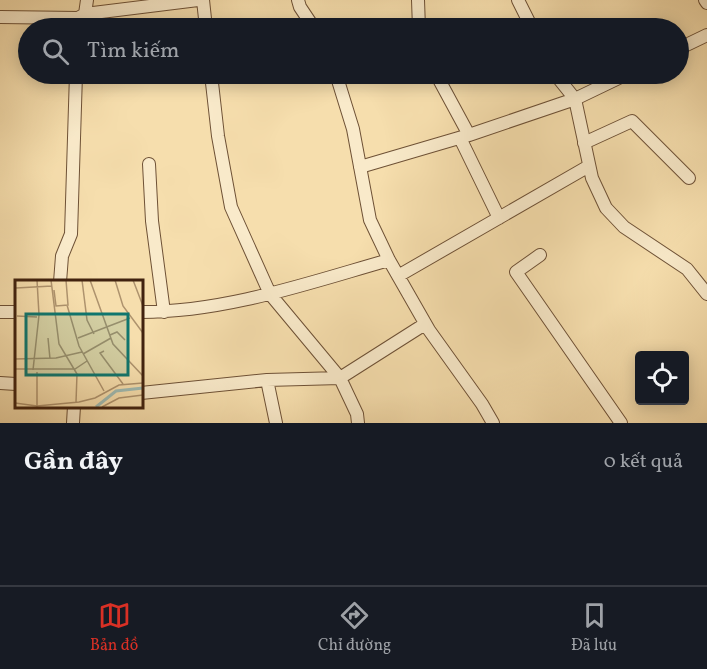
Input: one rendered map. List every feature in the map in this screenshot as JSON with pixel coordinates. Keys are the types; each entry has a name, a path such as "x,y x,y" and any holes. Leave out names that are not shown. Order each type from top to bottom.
{"street":[{"path":"81,18 87,0"},
{"path":"92,18 198,0"},
{"path":"203,0 205,18"},
{"path":"298,0 307,18"},
{"path":"418,0 419,18"},
{"path":"518,0 527,18"},
{"path":"0,17 27,18"},
{"path":"689,44 707,35"},
{"path":"60,280 62,256 71,234 76,84"},
{"path":"212,84 218,136 231,207 270,294 340,378 357,414 358,423"},
{"path":"339,84 353,129 370,219 389,260 425,324 493,423"},
{"path":"440,84 499,218"},
{"path":"563,84 575,99 592,178 606,208 624,227 687,269 707,294"},
{"path":"360,167 464,137 575,99 606,84"},
{"path":"584,143 632,121 689,178"},
{"path":"149,164 152,221 164,312"},
{"path":"398,276 590,166"},
{"path":"540,255 516,272 621,423"},
{"path":"142,312 206,307 270,294 389,260"},
{"path":"142,393 267,380 340,378 425,324"},
{"path":"267,380 276,423"},
{"path":"0,383 15,384"},
{"path":"73,423 74,408"}]}
